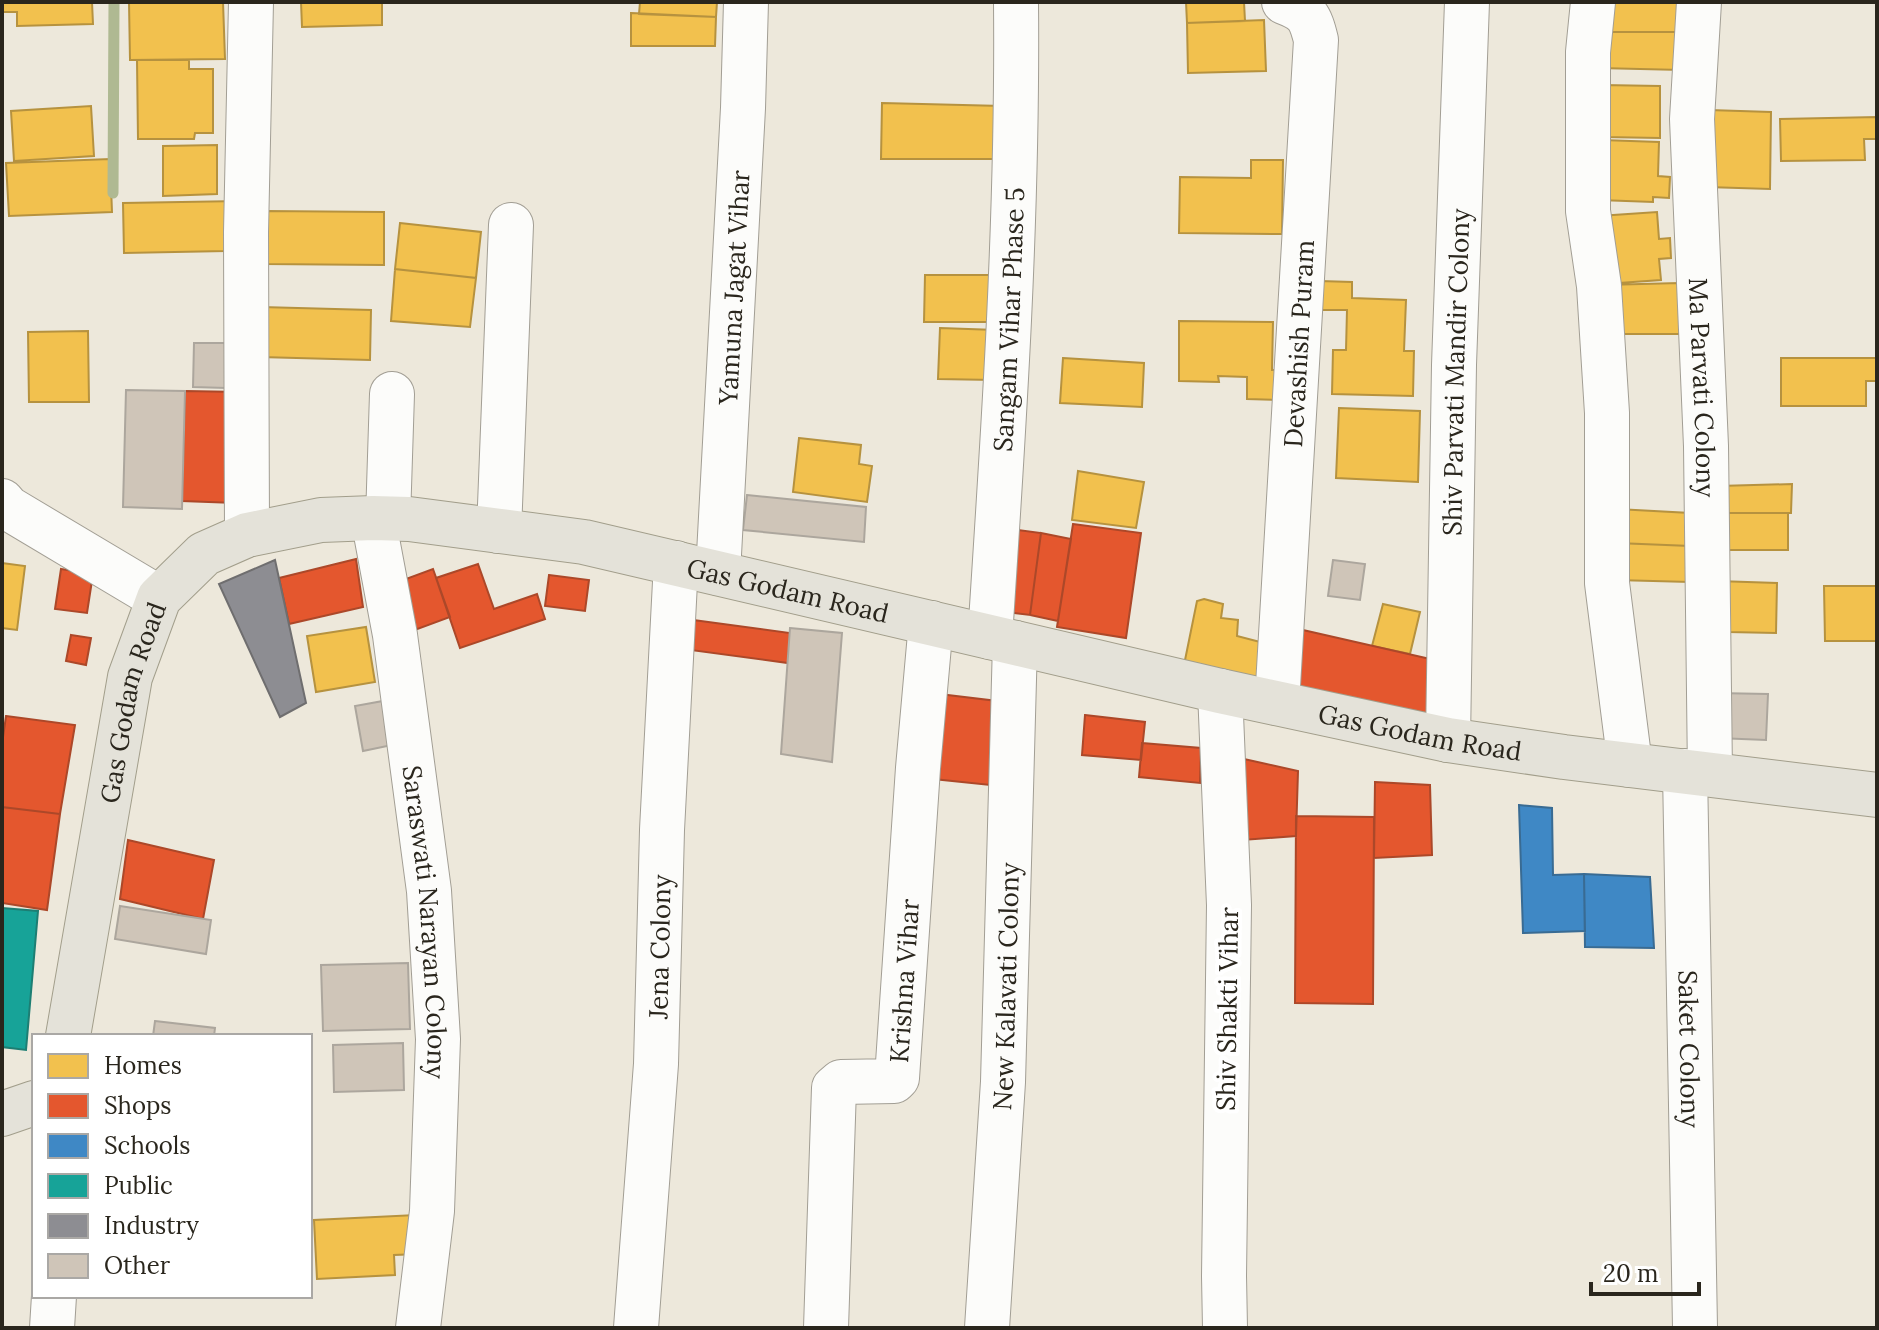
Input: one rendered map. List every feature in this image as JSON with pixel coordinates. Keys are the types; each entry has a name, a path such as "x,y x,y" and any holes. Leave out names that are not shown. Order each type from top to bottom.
{"main road":[{"name":"Gas Godam Road","path":"68,1034 130,677 159,598 204,554 247,535 321,520 409,519 584,542 1220,691 1448,740 1877,795"},
{"path":"2,1114 32,1104"}],"street":[{"path":"247,535 246,247 251,2"},
{"name":"Yamuna Jagat Vihar","path":"718,573 746,2"},
{"name":"Sangam Vihar Phase 5","path":"1002,640 1016,2"},
{"name":"Devashish Puram","path":"1277,703 1316,40 1311,19 1299,8 1284,2"},
{"name":"Shiv Parvati Mandir Colony","path":"1448,740 1453,381 1467,2"},
{"path":"1593,2 1588,52 1588,211 1599,286 1607,413 1607,583 1630,765"},
{"name":"Ma Parvati Colony","path":"1697,772 1706,446 1692,119 1699,2"},
{"path":"499,531 511,225"},
{"name":"Saraswati Narayan Colony","path":"392,394 380,518 429,891 438,1039 432,1211 418,1328"},
{"path":"4,506 159,598"},
{"name":"Jena Colony","path":"636,1328 656,1064 662,830 676,563"},
{"name":"Krishna Vihar","path":"826,1328 834,1088 841,1082 894,1081 897,1078 931,623"},
{"name":"New Kalavati Colony","path":"987,1328 1003,1082 1002,640"},
{"name":"Shiv Shakti Vihar","path":"1220,691 1229,905 1225,1328"},
{"name":"Saket Colony","path":"1695,1328 1697,772"},
{"path":"52,1328 54,1298"}],"building: Homes":[{"path":"2,2 92,2 93,24 17,26 17,12 2,12"},
{"path":"129,2 223,2 225,59 130,60"},
{"path":"301,2 382,2 382,25 302,27"},
{"path":"640,2 717,2 716,17 639,14"},
{"path":"1186,2 1244,2 1245,21 1187,23"},
{"path":"1599,2 1683,2 1682,32 1597,32"},
{"path":"631,13 716,17 715,46 631,46"},
{"path":"1264,20 1266,71 1188,73 1187,23"},
{"path":"1597,32 1682,32 1682,70 1598,68"},
{"path":"137,60 189,60 189,69 213,69 213,133 195,133 194,139 138,139"},
{"path":"1602,85 1660,86 1660,138 1603,137"},
{"path":"882,103 1002,106 1001,159 881,159"},
{"path":"91,106 94,156 14,161 11,111"},
{"path":"1709,110 1771,112 1770,189 1707,187"},
{"path":"1877,117 1877,139 1864,139 1865,160 1781,161 1780,119"},
{"path":"1602,140 1659,142 1658,176 1670,177 1669,198 1653,197 1653,202 1599,200"},
{"path":"217,145 217,194 163,196 163,146"},
{"path":"110,159 112,212 9,216 6,163"},
{"path":"1251,160 1283,160 1282,234 1179,233 1180,177 1251,178"},
{"path":"240,201 226,251 124,253 123,203"},
{"path":"265,211 384,212 384,265 264,264"},
{"path":"1657,212 1659,239 1670,238 1671,258 1659,259 1661,280 1605,284 1599,216"},
{"path":"400,223 481,232 476,278 395,269"},
{"path":"395,269 476,278 470,327 391,321"},
{"path":"925,275 991,275 991,322 924,322"},
{"path":"1320,281 1352,282 1352,298 1406,300 1404,351 1414,351 1413,396 1332,394 1333,350 1346,350 1347,310 1320,310"},
{"path":"1679,283 1683,334 1606,334 1604,285"},
{"path":"261,307 371,310 370,360 260,357"},
{"path":"1179,321 1273,322 1272,370 1282,370 1281,400 1247,399 1247,377 1218,376 1219,382 1179,381"},
{"path":"940,328 996,330 994,380 938,379"},
{"path":"88,331 89,402 29,402 28,332"},
{"path":"1063,358 1144,363 1142,407 1060,403"},
{"path":"1781,358 1877,358 1877,381 1866,381 1866,406 1781,406"},
{"path":"1339,408 1420,411 1418,482 1336,478"},
{"path":"799,438 861,445 859,464 872,466 867,502 793,492"},
{"path":"1078,471 1144,482 1136,528 1072,520"},
{"path":"1792,484 1791,513 1719,513 1719,486"},
{"path":"1617,509 1690,513 1690,546 1617,543"},
{"path":"1719,513 1788,513 1788,550 1719,550"},
{"path":"1617,543 1690,546 1690,582 1616,580"},
{"path":"2,563 25,566 17,630 2,628"},
{"path":"1717,581 1777,583 1776,633 1728,632"},
{"path":"1824,586 1877,586 1877,641 1825,641"},
{"path":"1204,599 1223,604 1221,618 1238,620 1237,636 1264,643 1258,680 1184,665 1197,601"},
{"path":"1383,604 1420,612 1410,654 1372,646"},
{"path":"366,627 375,682 316,692 307,636"},
{"path":"416,1215 419,1254 394,1255 395,1275 317,1279 314,1220"}],"building: Shops":[{"path":"185,391 240,392 235,503 182,501"},
{"path":"1073,524 1141,533 1126,638 1057,627"},
{"path":"1010,529 1041,533 1030,615 998,611"},
{"path":"1041,533 1071,539 1058,621 1030,615"},
{"path":"356,559 363,607 289,624 279,578"},
{"path":"478,564 494,609 537,594 545,619 460,648 436,578"},
{"path":"61,569 93,574 87,613 55,609"},
{"path":"433,569 450,617 412,631 395,583"},
{"path":"549,575 589,580 585,611 545,606"},
{"path":"686,619 790,633 788,663 683,649"},
{"path":"1303,630 1439,661 1427,715 1292,685"},
{"path":"71,635 91,638 86,665 66,661"},
{"path":"931,693 997,701 990,785 924,778"},
{"path":"1085,715 1145,722 1141,760 1082,755"},
{"path":"6,716 75,725 60,814 2,807 2,744"},
{"path":"1142,743 1201,748 1200,783 1139,777"},
{"path":"1226,755 1298,771 1296,836 1229,841"},
{"path":"1375,782 1430,785 1432,855 1374,858"},
{"path":"2,807 60,814 47,910 2,903"},
{"path":"1296,816 1374,817 1373,1004 1295,1003"},
{"path":"128,840 214,860 203,919 120,899"}],"building: Schools":[{"path":"1519,805 1552,808 1553,875 1584,874 1585,931 1523,933"},
{"path":"1584,874 1650,877 1654,948 1585,947"}],"building: Public":[{"path":"2,908 38,911 26,1050 2,1047"}],"building: Industry":[{"path":"275,560 306,703 280,717 219,584"}],"building: Other":[{"path":"194,343 227,343 226,388 193,387"},
{"path":"126,390 185,391 182,509 123,507"},
{"path":"747,495 866,507 864,542 743,530"},
{"path":"1333,560 1365,564 1360,600 1328,596"},
{"path":"790,628 842,633 832,762 781,754"},
{"path":"1716,693 1768,694 1766,740 1717,738"},
{"path":"383,701 392,745 363,751 355,706"},
{"path":"120,906 211,920 206,954 115,939"},
{"path":"408,963 410,1029 323,1031 321,965"},
{"path":"155,1021 215,1028 214,1034 153,1034"},
{"path":"403,1043 404,1090 334,1092 333,1045"}],"waterway":[{"path":"113,193 114,2"}]}
